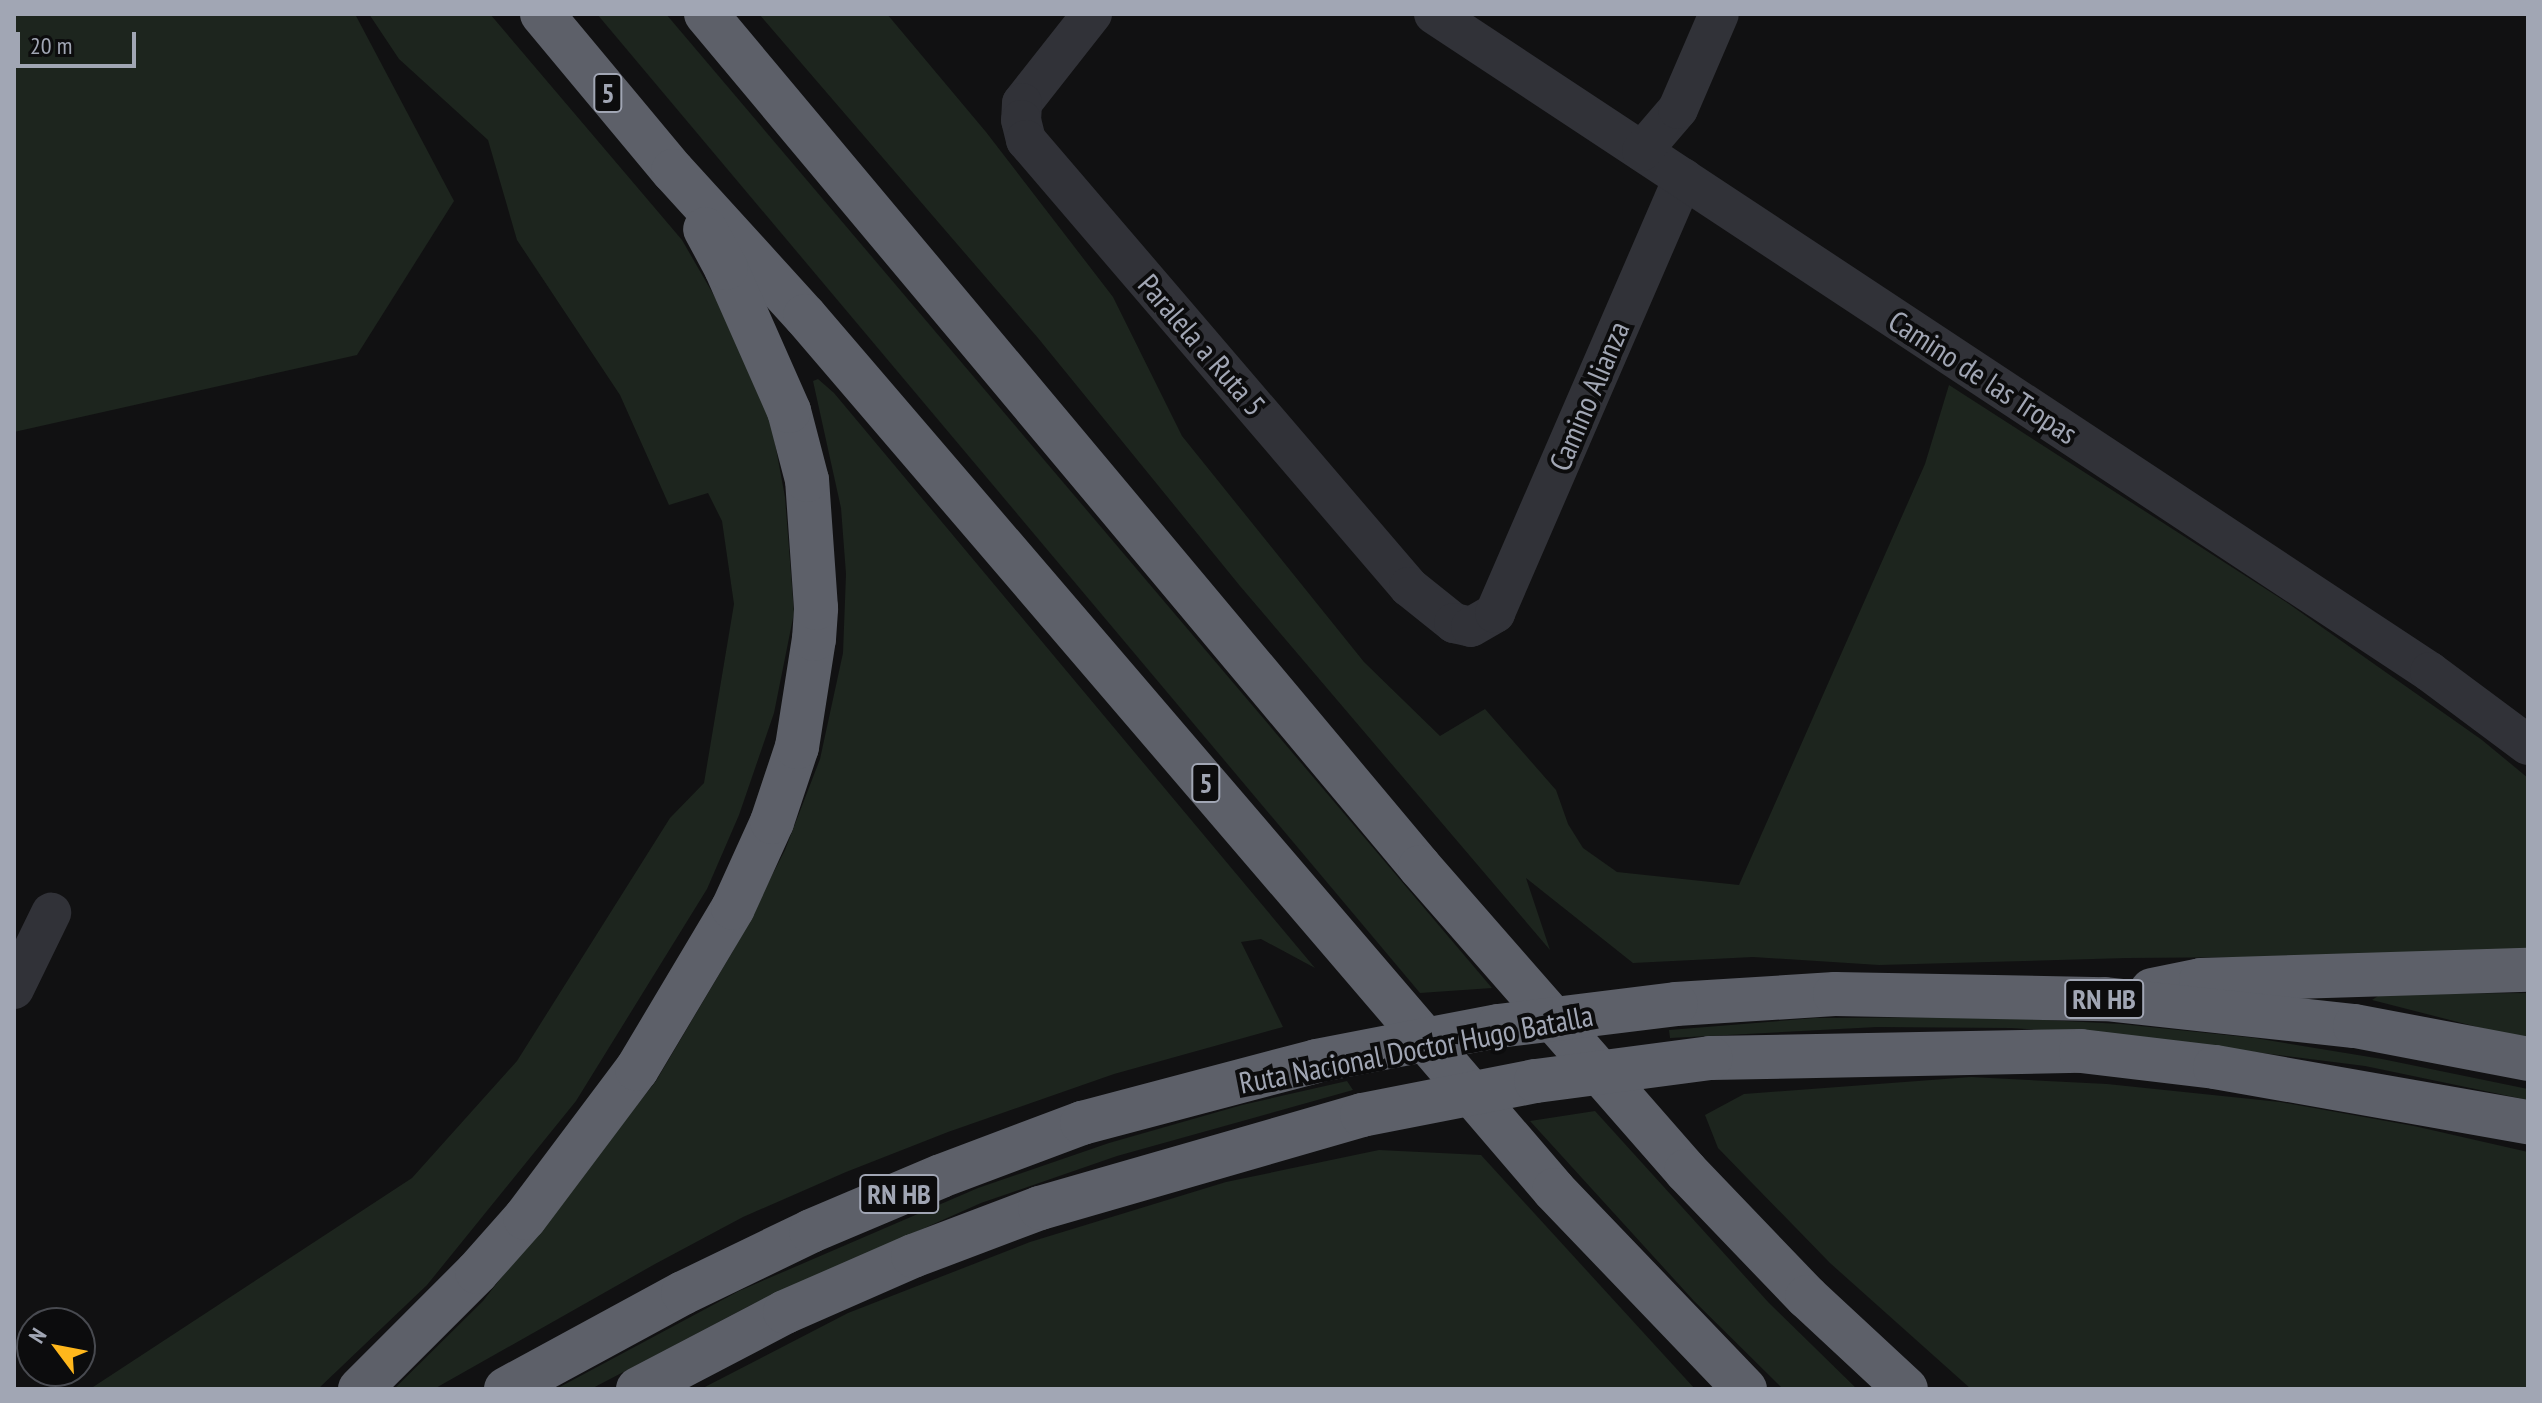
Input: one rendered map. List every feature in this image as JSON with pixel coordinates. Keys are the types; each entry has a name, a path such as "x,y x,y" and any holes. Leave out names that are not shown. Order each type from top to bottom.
{"highway":[{"name":"5","path":"542,14 673,171 805,316 1554,1190 1745,1389"},
{"path":"706,14 1420,867 1686,1171 1807,1297 1906,1389"},
{"path":"360,1389 477,1272 525,1218 637,1069 733,908 772,822 797,747 816,608 807,480 789,411 755,330 726,268 673,171"},
{"path":"2105,999 2201,980 2528,970"},
{"name":"Ruta Nacional Doctor Hugo Batalla","path":"506,1389 697,1286 811,1231 941,1176 1082,1123 1316,1061 1498,1026 1676,1004 1835,994 2105,999 2355,1026 2528,1059"},
{"path":"638,1389 785,1312 927,1250 1040,1208 1362,1115 1536,1081 1710,1058 2081,1051 2215,1067 2528,1122"}],"street":[{"name":"Paralela a Ruta 5","path":"1092,14 1022,103 1021,120 1026,140 1409,587 1454,623 1471,627 1495,613"},
{"name":"Camino de las Tropas","path":"1434,14 2430,672 2528,745"},
{"path":"1642,151 1678,109 1719,14"},
{"name":"Camino Alianza","path":"1495,613 1683,178"},
{"path":"14,989 51,913"}],"shaded area":[{"path":"14,14 355,14 454,201 357,355 14,432"},
{"path":"369,14 490,14 682,240 731,325 769,411 785,497 794,613 774,713 739,815 707,889 576,1101 427,1285 318,1389 90,1389 412,1178 517,1061 670,818 704,783 734,604 722,521 708,493 669,505 620,395 517,240 488,140 399,59"},
{"path":"597,14 666,14 1492,988 1420,993"},
{"path":"759,14 887,14 986,132 1113,297 1182,436 1364,662 1440,736 1485,709 1556,790 1568,824 1583,848 1617,872 1739,885 1925,464 1949,385 2289,604 2482,740 2528,778 2528,955 2127,958 1879,965 1753,957 1633,963 1526,878 1550,950 1240,586 1038,338"},
{"path":"818,379 834,393 1315,968 1261,939 1241,942 1283,1027 1114,1074 948,1132 846,1172 743,1217 434,1389 394,1389 483,1301 656,1081 733,951 785,850 820,759 843,653 846,574 841,508 813,381"},
{"path":"2528,993 2528,1040 2372,1000 2381,994"},
{"path":"1991,1017 2121,1024 2255,1038 2382,1059 2528,1089 2528,1100 2365,1066 2129,1036 2011,1028 1877,1027 1670,1038 1669,1030 1815,1018"},
{"path":"1971,1077 2107,1084 2280,1102 2414,1126 2528,1152 2528,1389 1971,1389 1830,1263 1718,1148 1705,1115 1744,1094"},
{"path":"1347,1081 1353,1090 1117,1156 981,1203 751,1305 591,1389 556,1389 739,1291 978,1188 1109,1143 1242,1105"},
{"path":"1595,1111 1769,1303 1857,1389 1783,1389 1694,1301 1530,1121"},
{"path":"1379,1150 1481,1155 1695,1389 701,1389 848,1313 1030,1242 1226,1182"}]}
